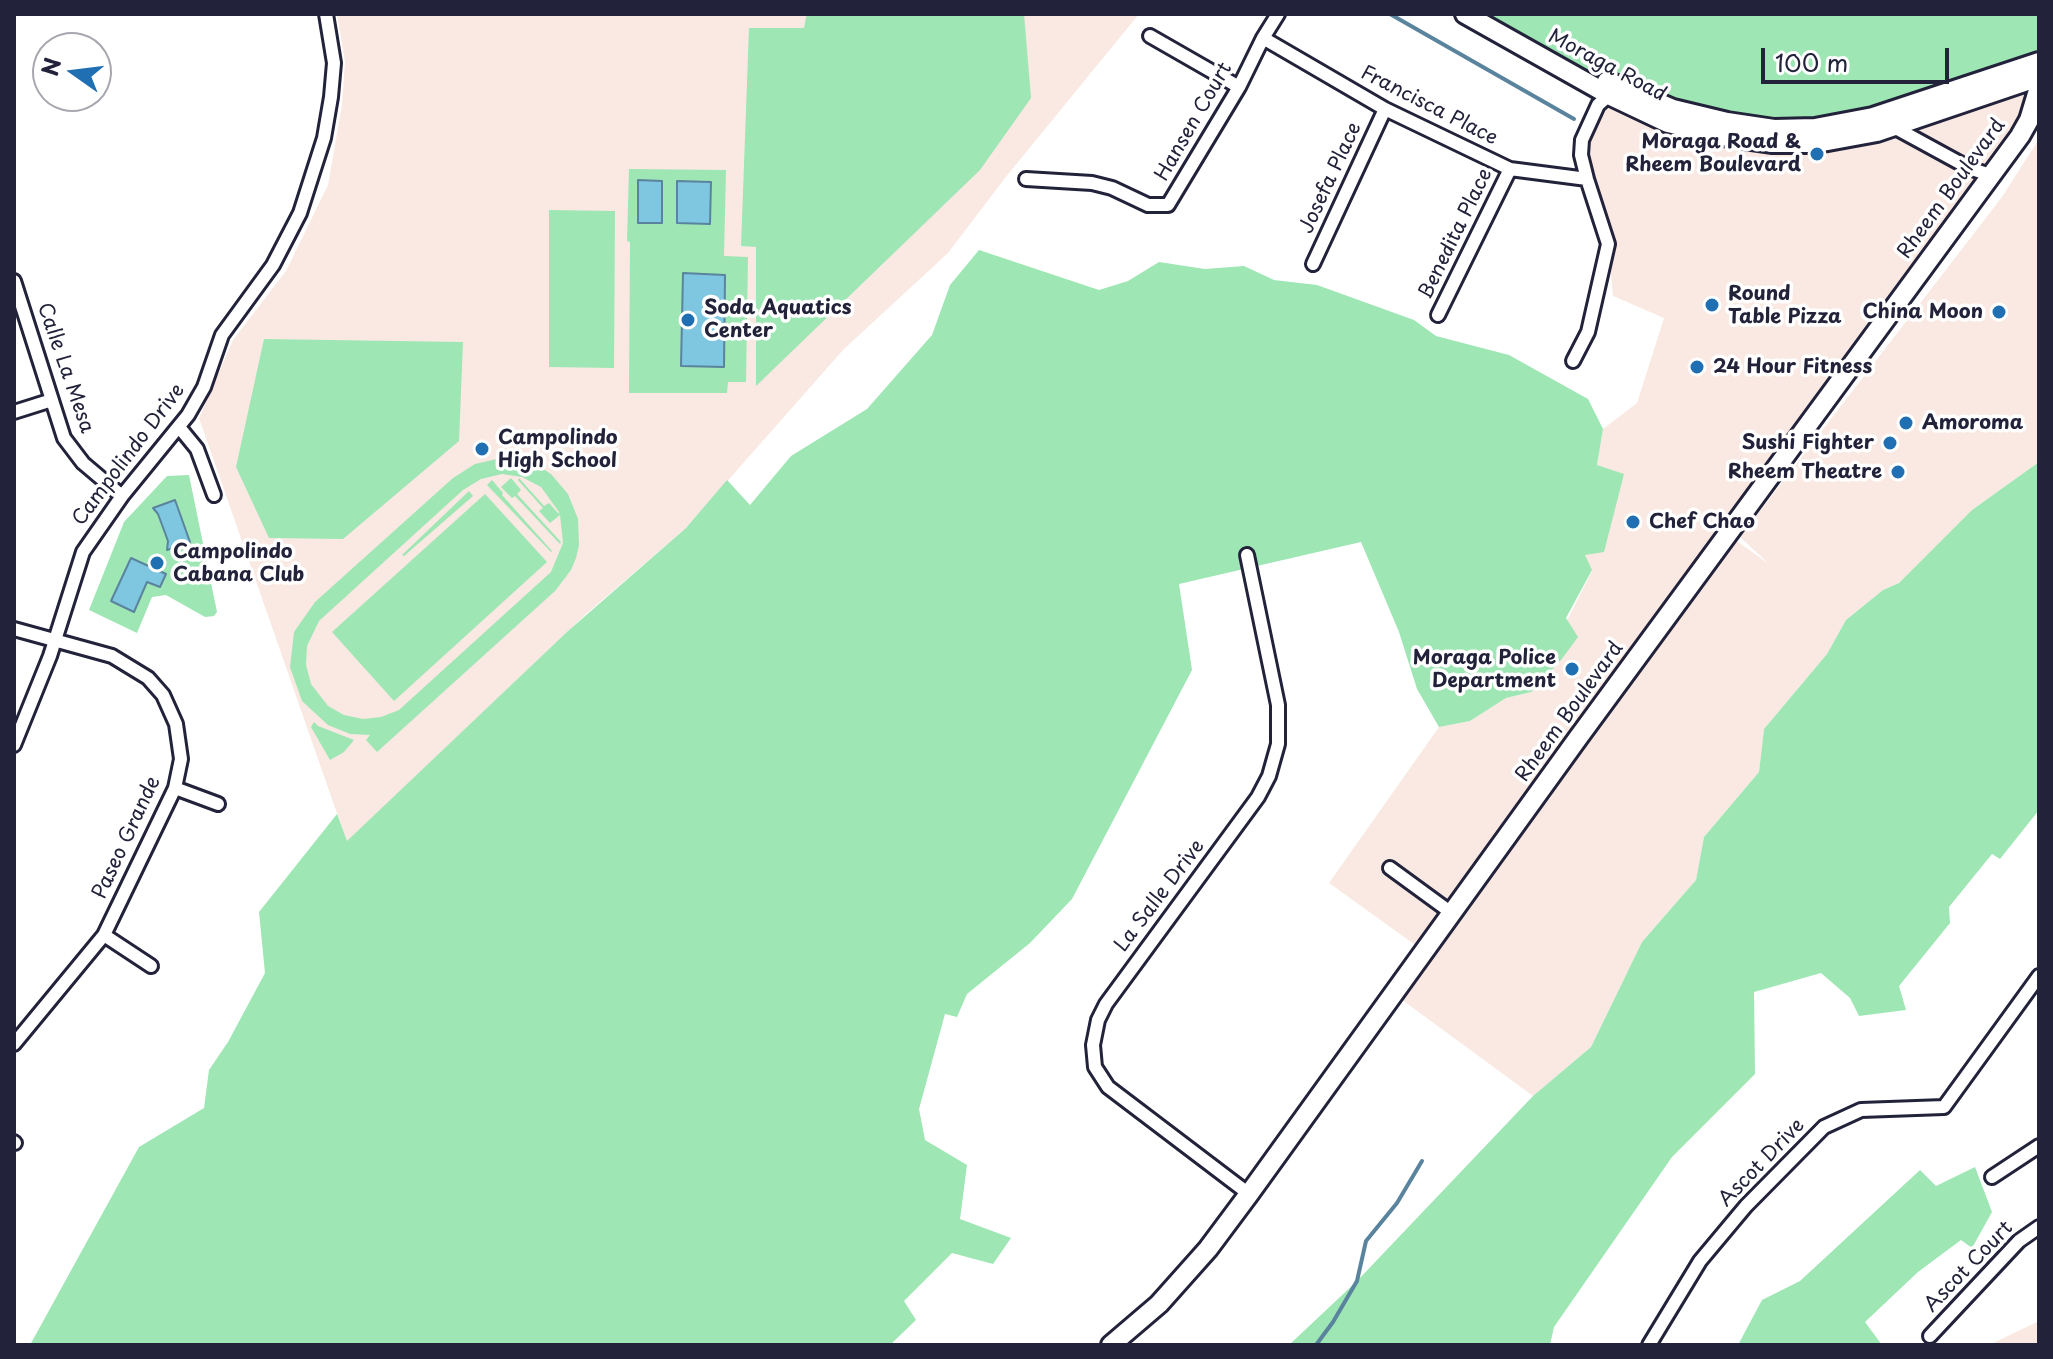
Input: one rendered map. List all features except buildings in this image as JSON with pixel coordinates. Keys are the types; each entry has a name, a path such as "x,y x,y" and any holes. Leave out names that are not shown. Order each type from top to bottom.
{"street":[{"name":"Campolindo Drive","path":"14,745 37,692 83,552 122,496 179,427 204,387 222,335 273,265 300,213 324,138 331,97 334,63 326,14"},
{"name":"Hansen Court","path":"1026,179 1092,183 1112,188 1148,205 1168,205 1239,87 1278,14"},
{"name":"Moraga Road","path":"1465,14 1609,95 1668,123 1773,143 1817,143 1892,126 2039,77"},
{"path":"1150,36 1239,87"},
{"name":"Francisca Place","path":"1263,38 1385,109 1510,169 1587,179"},
{"name":"Moraga Road","path":"1526,48 1673,109 1774,129 1815,128 1873,117 2039,62"},
{"name":"Rheem Boulevard","path":"1117,1343 1159,1304 1208,1249 1249,1194 1578,738 2020,136 2029,120 2039,87"},
{"path":"1573,361 1588,332 1608,244 1581,155 1582,140 1598,105 1609,95"},
{"name":"Josefa Place","path":"1313,264 1385,109"},
{"path":"2020,136 2039,122"},
{"path":"1892,126 1969,168 1990,175"},
{"name":"Benedita Place","path":"1438,315 1510,169"},
{"name":"Calle La Mesa","path":"14,281 64,438 83,463 122,496"},
{"path":"14,412 52,400"},
{"path":"179,427 197,449 214,495"},
{"name":"La Salle Drive","path":"1247,555 1278,705 1278,744 1269,776 1250,808 1106,1004 1098,1020 1093,1045 1095,1067 1108,1087 1249,1194"},
{"name":"Paseo Grande","path":"14,629 112,656 148,678 163,695 176,724 181,759 175,788 104,935 18,1030 14,1044"},
{"path":"175,788 218,804"},
{"path":"1390,868 1453,914"},
{"path":"104,935 151,966"},
{"name":"Ascot Drive","path":"1649,1345 1700,1261 1746,1206 1824,1127 1861,1110 1944,1107 2039,976"},
{"path":"1992,1177 2039,1146"},
{"name":"Ascot Court","path":"1930,1336 2019,1241 2039,1227"}],"shaded area":[{"name":"Campolindo High School","path":"337,14 1139,14 948,253 843,350 686,528 586,614 347,842 199,418 233,340 286,271 328,185 342,105 345,62"},
{"path":"2039,62 2029,120 1727,534 1769,564 1740,537 2002,197 2039,139 2039,462 1972,510 1899,583 1883,590 1846,620 1827,654 1764,729 1759,772 1704,837 1696,880 1642,942 1591,1047 1533,1096 1394,994 1425,952 1329,883 1439,727 1470,721 1506,698 1531,692 1592,571 1584,555 1624,475 1597,465 1603,429 1637,403 1664,318 1613,296 1608,244 1581,155 1598,105"},
{"path":"2039,1321 2039,1345 1989,1345"}],"green space":[{"path":"809,14 1024,14 1031,98 980,170 756,386 756,247 741,246 749,28 804,28"},
{"path":"1465,14 2039,14 2039,62 1815,128 1673,109 1526,48"},
{"name":"Soda Aquatics Center","path":"629,169 726,170 724,256 748,257 746,382 728,382 727,393 629,393"},
{"path":"549,210 615,211 614,368 549,367"},
{"path":"979,250 1099,290 1128,281 1159,262 1205,269 1244,266 1274,280 1317,285 1414,320 1436,336 1509,355 1588,399 1603,429 1597,465 1624,474 1604,552 1585,555 1592,570 1566,618 1578,637 1531,692 1506,698 1470,721 1439,727 1417,689 1399,632 1361,542 1179,584 1192,670 1072,899 1030,943 967,994 957,1017 945,1014 919,1109 925,1140 967,1165 960,1219 1011,1238 993,1264 952,1253 904,1301 916,1320 890,1345 30,1345 139,1147 204,1108 209,1070 228,1042 265,973 259,912 337,814 347,841 568,631 686,528 727,480 750,505 791,456 867,409 932,335 950,285"},
{"path":"264,339 463,342 459,441 343,539 269,538 236,467"},
{"path":"501,458 514,459 551,474 568,494 578,519 576,558 555,591 377,752 366,740 370,735 350,734 328,725 302,701 290,667 294,632 315,602 453,478 475,464","holes":["502,474 522,477 541,487 559,512 549,503 544,506 519,478 543,508 539,511 550,523 560,515 563,543 551,572 399,710 381,717 363,719 344,715 328,706 311,684 306,665 307,646 319,621 463,490 481,479"]},
{"path":"2039,462 2039,810 2000,859 1992,854 1949,907 1950,923 1899,986 1906,1010 1859,1016 1850,998 1821,973 1754,992 1755,1074 1672,1157 1554,1327 1550,1345 1289,1345 1357,1281 1533,1096 1591,1047 1642,942 1696,880 1704,837 1759,772 1764,729 1827,654 1846,620 1883,590 1899,583 1972,510"},
{"name":"Campolindo Cabana Club","path":"189,475 217,612 214,616 205,617 166,595 152,597 137,633 89,610 124,522 167,476"},
{"path":"511,478 521,490 517,494 560,544 515,496 512,498 501,487"},
{"path":"492,480 502,495 551,552 487,485"},
{"path":"469,491 473,496 402,555"},
{"path":"485,494 547,562 394,701 332,632"},
{"path":"314,722 354,740 344,752 330,760 311,727"},
{"path":"1975,1167 1992,1212 1972,1248 1961,1240 1918,1272 1865,1322 1882,1345 1738,1345 1762,1300 1800,1281 1920,1170 1936,1186"}],"water":[{"path":"638,180 662,181 662,223 638,223"},
{"path":"677,181 711,182 710,224 677,223"},
{"path":"683,273 725,275 724,367 681,366"},
{"path":"175,500 190,542 167,550 168,541 153,508"},
{"path":"131,558 166,574 160,587 147,582 134,612 111,601"}],"waterway":[{"path":"1390,14 1574,119"},
{"path":"1316,1345 1357,1281 1366,1241 1397,1203 1422,1161"}],"place":[{"name":"Moraga Road & Rheem Boulevard","path":"1817,154"},
{"name":"Round Table Pizza","path":"1712,305"},
{"name":"China Moon","path":"1999,312"},
{"name":"Soda Aquatics Center","path":"688,320"},
{"name":"24 Hour Fitness","path":"1697,367"},
{"name":"Amoroma","path":"1906,423"},
{"name":"Sushi Fighter","path":"1890,443"},
{"name":"Campolindo High School","path":"482,449"},
{"name":"Rheem Theatre","path":"1898,472"},
{"name":"Chef Chao","path":"1633,522"},
{"name":"Campolindo Cabana Club","path":"157,563"},
{"name":"Moraga Police Department","path":"1572,669"}]}
